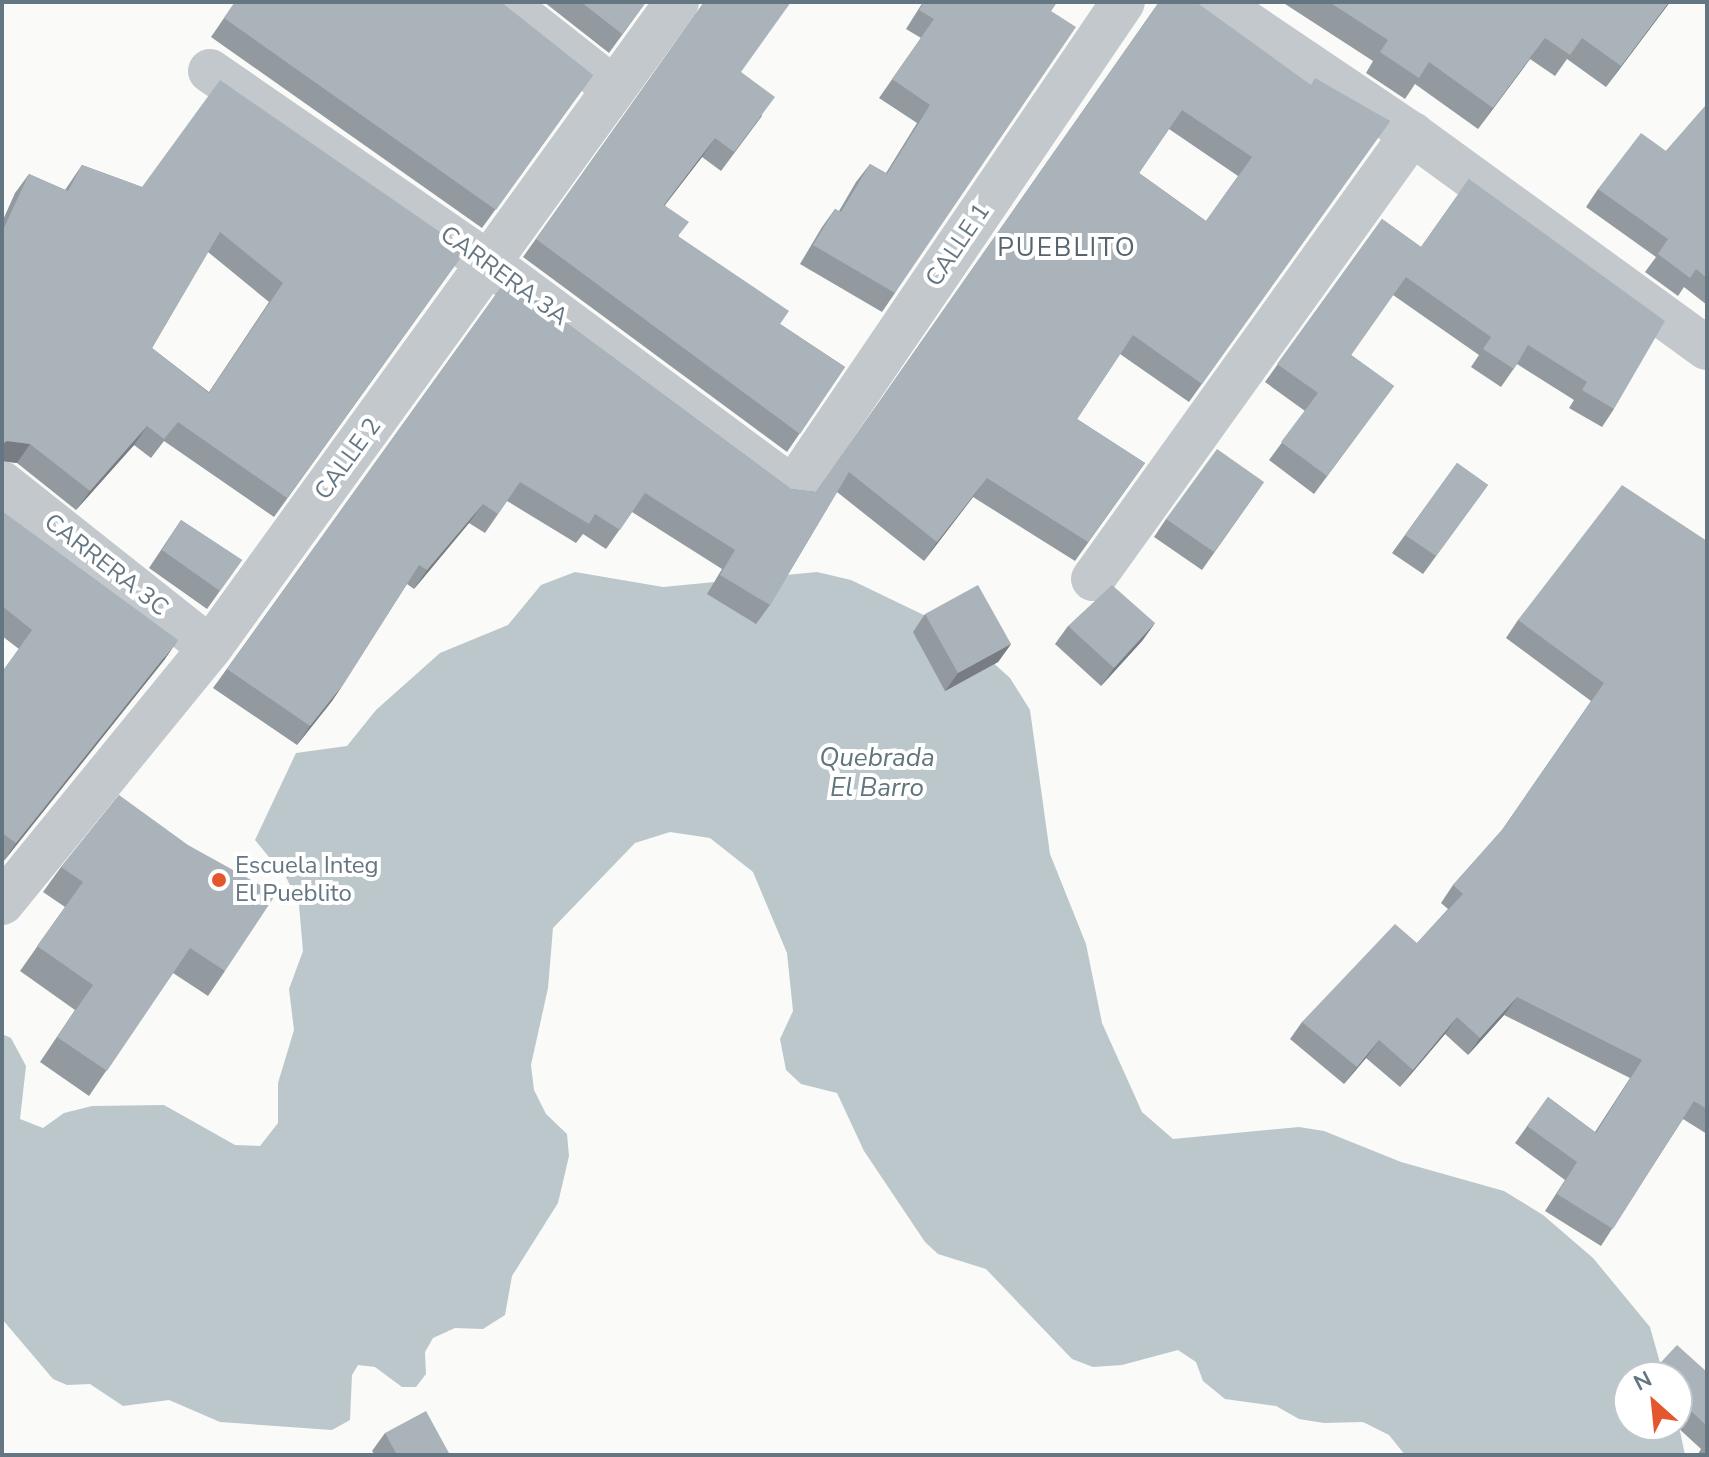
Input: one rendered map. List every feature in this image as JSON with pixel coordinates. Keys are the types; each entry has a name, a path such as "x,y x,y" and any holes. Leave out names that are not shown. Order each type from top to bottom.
{"street":[{"path":"504,2 612,87"},
{"name":"CALLE 2","path":"2,903 210,648 490,264 612,87 677,2"},
{"name":"CALLE 1","path":"793,488 1123,2"},
{"path":"1216,2 1412,134 1707,348"},
{"name":"CARRERA 3A","path":"210,71 490,264 793,488"},
{"path":"1093,579 1412,134"},
{"name":"CARRERA 3C","path":"2,483 210,648"}],"water":[{"name":"Quebrada El Barro","path":"575,572 663,587 817,572 851,580 959,632 1010,678 1030,710 1050,854 1086,944 1102,1023 1142,1112 1173,1139 1299,1127 1324,1131 1401,1162 1504,1191 1543,1215 1593,1258 1650,1327 1660,1361 1613,1361 1613,1441 1682,1441 1685,1455 1405,1455 1389,1435 1363,1422 1324,1423 1299,1419 1276,1406 1225,1399 1203,1381 1196,1362 1178,1350 1122,1365 1093,1367 1072,1359 986,1269 938,1254 925,1242 864,1151 837,1093 801,1084 786,1070 780,1039 793,1011 787,953 753,872 710,838 670,832 635,843 553,928 548,988 531,1065 534,1090 546,1114 567,1134 569,1156 558,1203 512,1276 505,1315 483,1329 455,1328 433,1338 425,1352 426,1374 416,1387 402,1387 375,1367 358,1365 352,1375 350,1420 332,1430 220,1422 169,1400 123,1406 90,1384 67,1385 53,1379 2,1319 2,1034 11,1038 26,1066 20,1119 43,1128 64,1113 92,1106 164,1105 235,1145 260,1146 278,1123 278,1083 294,1030 289,989 303,951 299,905 287,879 255,840 296,753 347,746 376,710 440,653 508,625 541,585"}],"building":[{"path":"235,2 501,2 593,75 496,210 224,18"},
{"path":"581,2 646,2 622,34"},
{"path":"704,2 791,2 741,72 775,97 734,152 715,138 664,205 689,222 678,236 789,311 780,324 845,367 800,434 536,239"},
{"path":"924,2 1057,2 1051,11 1076,27 895,293 813,245 835,209 841,212 870,164 887,174 930,105 892,79 934,19 919,10"},
{"path":"1159,2 1196,2 1311,85 1315,78 1390,121 1202,384 1133,335 1077,419 1145,463 1088,542 987,478 937,542 849,472 770,605 720,575 735,550 645,493 620,530 595,514 589,524 520,482 498,514 483,504 427,570 419,565 345,682 310,726 227,669 507,279 791,489 816,492","holes":["1182,110 1252,157 1206,221 1139,173"]},
{"path":"1329,2 1669,2 1621,66 1582,38 1570,55 1545,38 1493,108 1429,62 1419,78 1380,52 1388,40"},
{"path":"220,80 466,250 287,498 178,422 164,439 147,426 90,491 30,444 7,441 2,444 2,232 29,174 68,191 82,165 142,187","holes":["220,232 283,283 209,393 152,348"]},
{"path":"1707,104 1707,278 1696,269 1690,278 1658,254 1668,239 1598,189 1641,133 1666,151"},
{"path":"1469,179 1665,321 1614,409 1582,390 1587,382 1528,345 1514,369 1483,349 1491,337 1406,277 1351,355 1394,386 1327,476 1281,442 1318,393 1277,364 1382,219 1421,247"},
{"path":"1217,449 1264,482 1214,552 1166,519"},
{"path":"1457,463 1488,485 1436,556 1405,535"},
{"path":"1622,485 1707,541 1707,1109 1694,1101 1613,1229 1557,1194 1577,1162 1527,1126 1548,1097 1596,1133 1642,1060 1517,997 1480,1038 1457,1017 1413,1070 1379,1040 1357,1067 1302,1022 1395,924 1417,943 1463,894 1453,885 1502,830 1604,683 1518,620"},
{"path":"2,511 178,640 16,843 2,833 2,672 32,630 2,606"},
{"path":"181,520 242,560 220,591 162,550"},
{"path":"978,585 1011,644 958,673 925,614"},
{"path":"1112,585 1155,623 1114,668 1068,626"},
{"path":"119,795 188,845 276,894 225,971 190,948 107,1071 57,1037 93,985 37,946 83,882 61,867"},
{"path":"1677,1345 1707,1372 1707,1426 1693,1413 1693,1361 1662,1361"},
{"path":"426,1411 450,1455 397,1455 385,1433"}],"place":[{"name":"Escuela Integ El Pueblito","path":"219,880"}],"district":[{"name":"PUEBLITO","path":"1067,248"}]}
